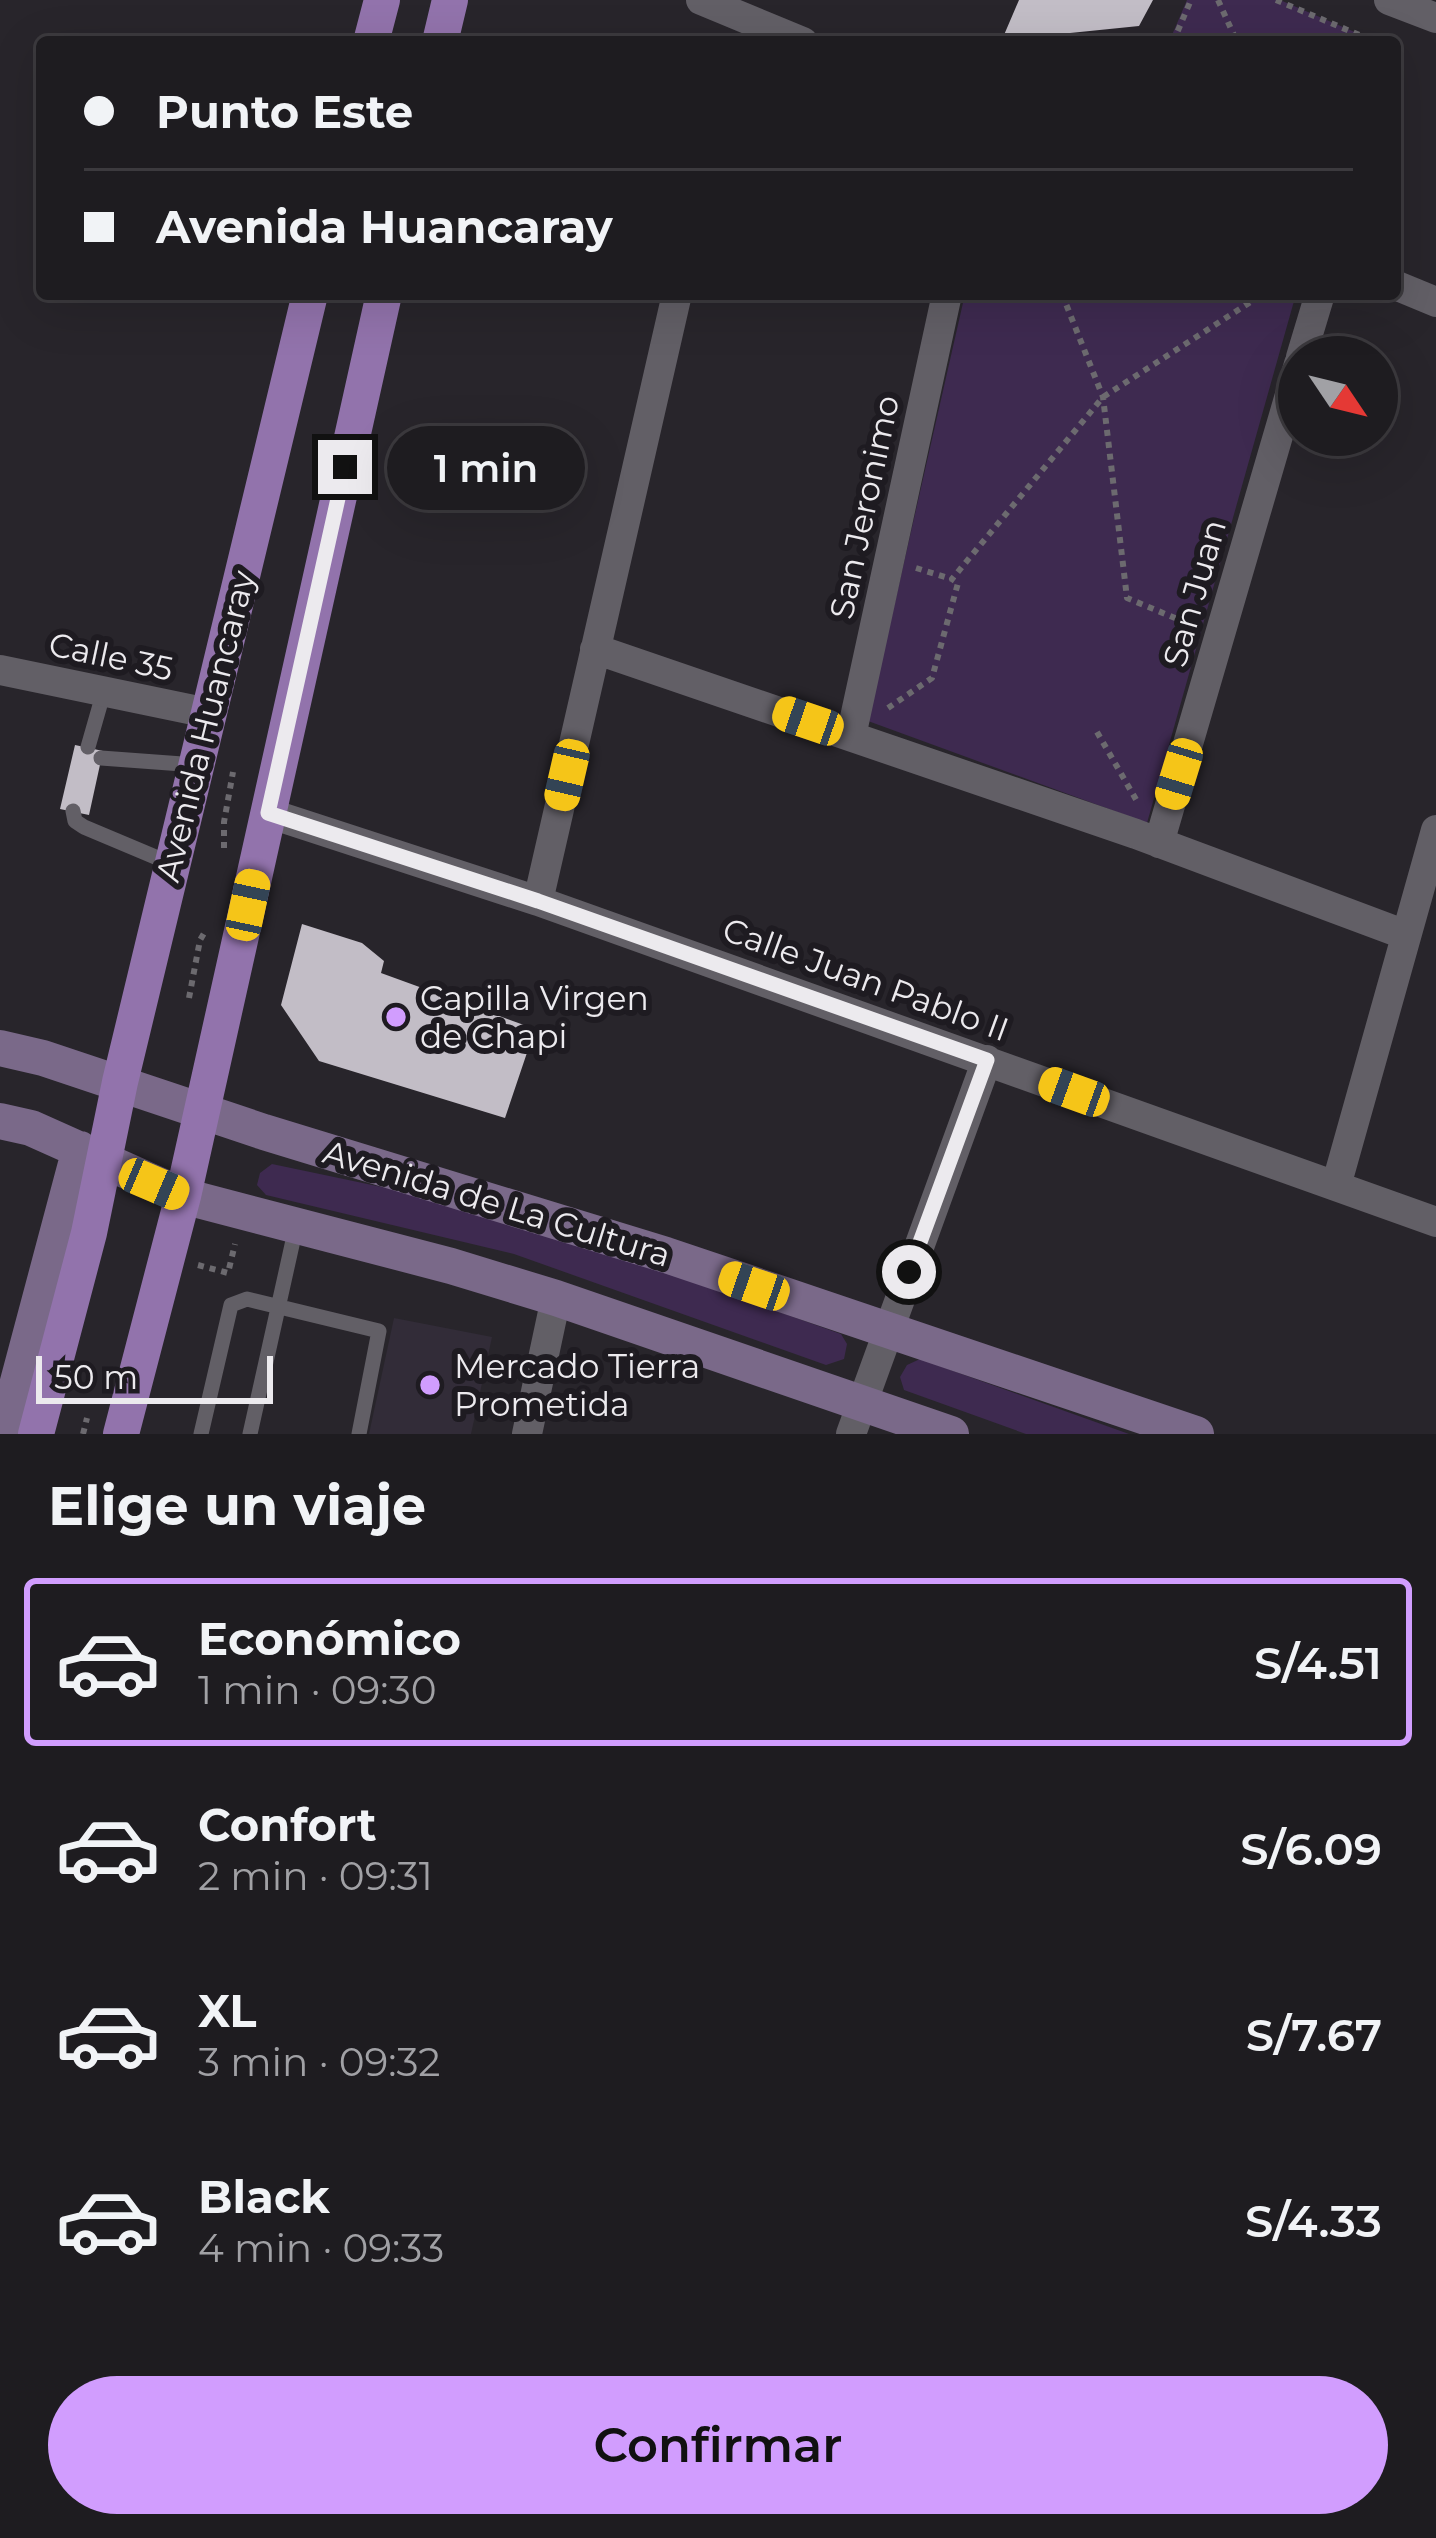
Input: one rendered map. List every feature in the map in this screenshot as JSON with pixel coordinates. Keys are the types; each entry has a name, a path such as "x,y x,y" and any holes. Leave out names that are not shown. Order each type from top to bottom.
{"main road":[{"path":"373,36 382,0"},
{"path":"441,36 449,0"},
{"name":"Avenida Huancaray","path":"36,1434 89,1233 92,1154 120,1082 309,300"},
{"path":"121,1434 183,1196 383,300"},
{"name":"Avenida de La Cultura","path":"0,1048 666,1255 1196,1434"},
{"path":"0,1121 31,1127 183,1196 556,1298 856,1418 952,1434"},
{"path":"4,1434 92,1154"}],"street":[{"path":"701,0 786,36"},
{"path":"1401,287 1436,302"},
{"path":"538,901 676,300"},
{"name":"San Jeronimo","path":"851,736 946,300"},
{"name":"San Juan","path":"1307,336 1318,300"},
{"name":"San Juan","path":"1159,843 1278,436"},
{"path":"596,649 1159,843 1406,935"},
{"name":"Calle 35","path":"0,670 208,713"},
{"name":"Calle Juan Pablo II","path":"268,813 538,901 1436,1222"},
{"path":"1336,1186 1436,830"},
{"path":"856,1418 987,1060"},
{"path":"527,1434 556,1298"}],"lane":[{"path":"104,692 94,753 196,765"},
{"path":"73,811 75,821 84,827 172,864"},
{"path":"250,1434 296,1227"},
{"path":"200,1434 231,1305 247,1299 379,1331 358,1434"}],"path":[{"path":"1176,36 1191,0"},
{"path":"1218,0 1234,36"},
{"path":"1276,0 1362,36"},
{"path":"1064,300 1103,397 1127,598 1195,626"},
{"path":"952,579 1103,397 1254,300"},
{"path":"880,695 875,717 932,678 958,583 910,566"},
{"path":"1097,732 1143,811"},
{"path":"224,860 224,822 236,753"},
{"path":"1143,811 1149,788"},
{"path":"1120,803 1143,811"},
{"path":"188,1008 200,940 213,916"},
{"path":"198,1265 228,1273 236,1244"},
{"path":"83,1434 89,1412"}],"shaded area":[{"path":"1187,0 1280,0 1364,36 1172,36"},
{"path":"964,300 1294,300 1284,336 1278,336 1278,358 1147,823 868,721"},
{"path":"272,1164 501,1212 841,1334 847,1344 844,1359 826,1365 514,1254 266,1195 257,1185 260,1173"},
{"name":"Mercado Tierra Prometida","path":"394,1318 492,1337 471,1434 369,1434"},
{"path":"920,1359 1129,1434 1026,1434 904,1390 900,1377 907,1365"}],"building":[{"path":"1019,0 1153,0 1139,26 1068,36 1004,36"},
{"path":"75,745 103,751 89,815 60,809"},
{"name":"Capilla Virgen de Chapi","path":"302,924 362,943 384,961 381,973 535,1029 505,1118 319,1061 281,1005"}],"place":[{"name":"Capilla Virgen de Chapi","path":"396,1017"},
{"name":"Mercado Tierra Prometida","path":"430,1385"}],"route":[{"path":"345,467 268,813 538,901 987,1060 909,1272"}]}
